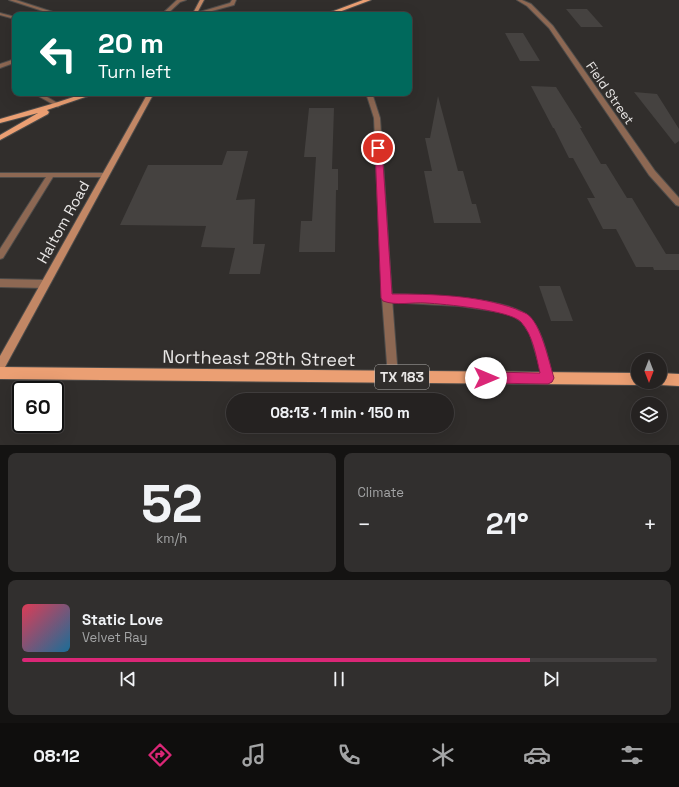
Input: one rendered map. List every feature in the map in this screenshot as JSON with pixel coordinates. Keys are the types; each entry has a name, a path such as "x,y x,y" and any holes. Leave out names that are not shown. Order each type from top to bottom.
{"main road":[{"path":"195,12 202,0"},
{"path":"334,12 368,0"},
{"path":"0,121 84,96"},
{"name":"Haltom Road","path":"0,366 149,96"},
{"path":"0,138 58,105"},
{"name":"Northeast 28th Street","path":"0,373 631,379"},
{"path":"667,379 679,380"}],"street":[{"path":"11,0 50,12"},
{"path":"166,12 179,1 184,0"},
{"path":"202,12 232,4 234,0"},
{"name":"Field Street","path":"519,0 529,5 552,27 652,172 679,203"},
{"path":"26,5 34,2"},
{"path":"0,14 12,17"},
{"path":"0,66 12,63"},
{"path":"42,96 58,105"},
{"path":"370,96 377,118 393,377"},
{"path":"0,256 51,175"},
{"path":"0,176 105,175"},
{"path":"0,283 45,284"},
{"path":"387,298 425,298 472,303 506,310 524,317 534,332 548,378"}],"building":[{"path":"566,9 587,9 603,27 581,27"},
{"path":"505,33 523,33 540,61 520,61"},
{"path":"531,86 556,87 582,128 580,128 601,164 606,164 627,198 632,198 666,254 679,254 679,270 654,270 653,267 636,267 616,229 603,229 587,198 595,198 573,158 569,158"},
{"path":"634,92 657,94 679,129 679,141 675,144"},
{"path":"438,96 458,171 463,171 472,204 476,204 481,223 434,223 424,171 432,171 425,138 430,138"},
{"path":"309,108 334,108 332,169 338,169 338,190 336,190 335,252 299,252 301,221 312,221 316,157 304,157"},
{"path":"227,151 248,151 236,200 255,199 253,244 265,244 260,274 229,274 235,248 201,247 206,226 120,225 148,165 222,165"},
{"path":"539,286 560,286 573,321 551,321"}],"route":[{"path":"378,148 387,298 425,298 472,303 506,310 524,317 534,332 548,378 486,378"}]}
